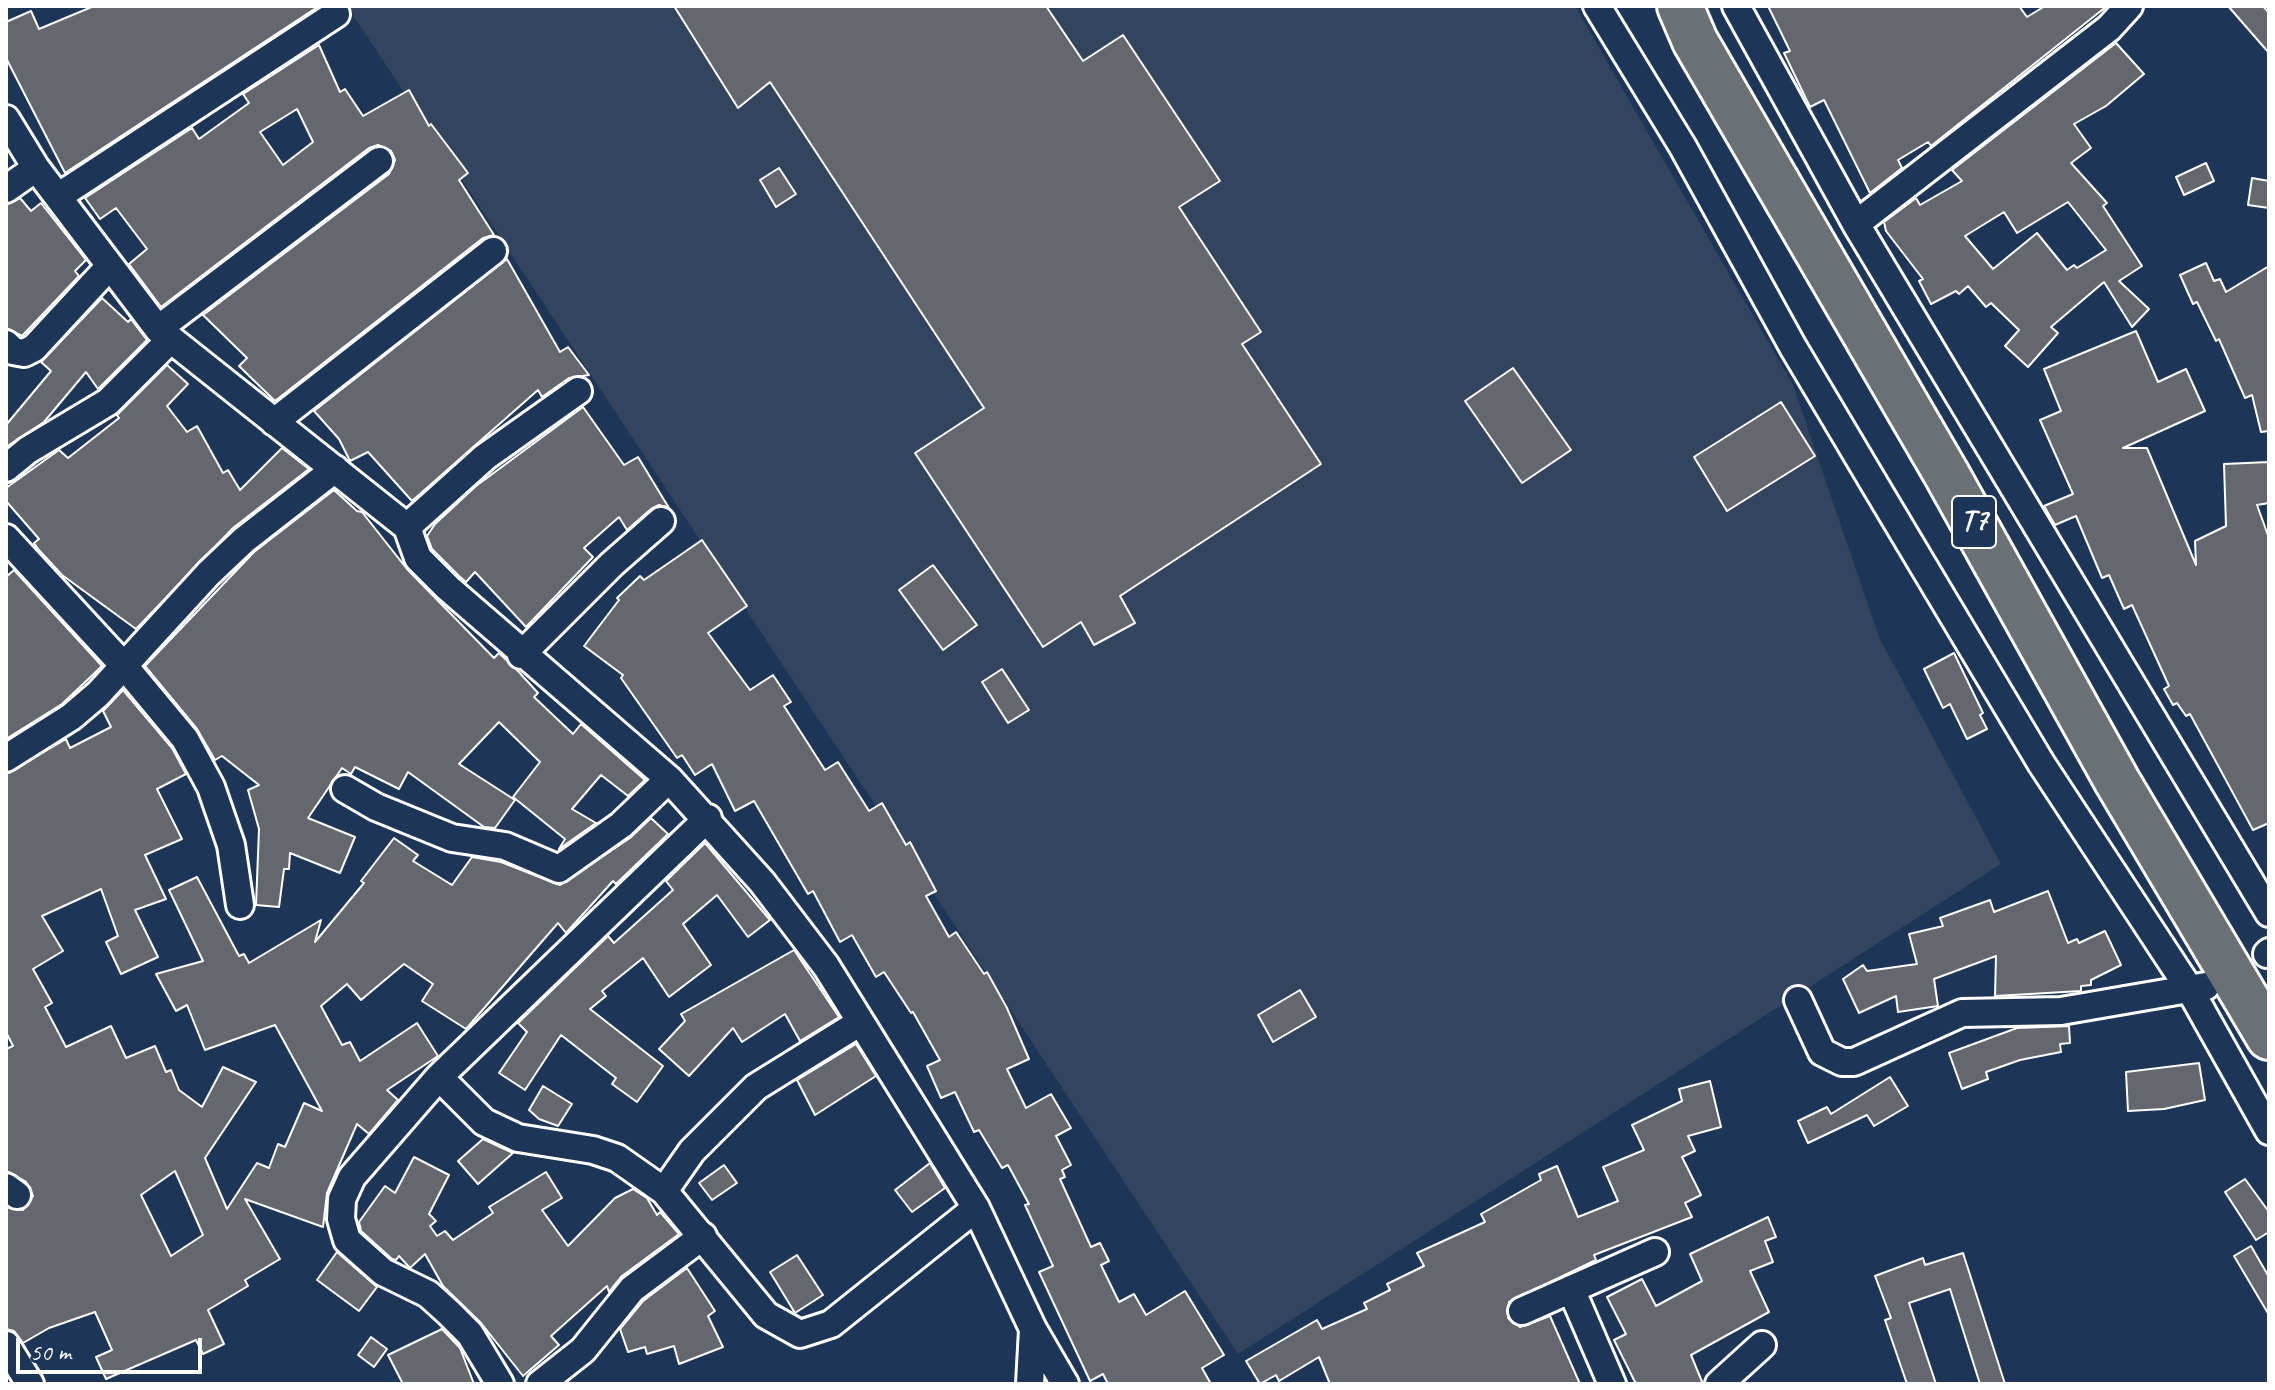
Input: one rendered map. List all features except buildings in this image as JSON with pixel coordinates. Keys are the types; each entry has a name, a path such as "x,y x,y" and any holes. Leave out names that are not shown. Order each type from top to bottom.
{"highway":[{"name":"T7","path":"1680,6 1695,41 1947,475 2117,781 2269,1037"}],"street":[{"path":"1597,6 1683,147 1793,347 2026,737 2198,988 2269,1131"},
{"path":"1736,6 1856,224 2269,913"},
{"path":"1856,224 2109,28 2129,6"},
{"path":"59,196 336,14"},
{"path":"6,119 36,168 108,268 164,334 407,527 418,558 521,655 669,779 708,818 762,882 826,966 976,1208 1033,1329 1065,1384"},
{"path":"6,468 28,450 108,402 164,334 379,161"},
{"path":"6,189 36,168"},
{"path":"274,422 493,251"},
{"path":"6,344 13,351 24,353 34,348 108,268"},
{"path":"407,527 485,457 578,391"},
{"path":"6,758 71,717 126,668 171,614 227,557 335,469"},
{"path":"521,655 612,564 661,521"},
{"path":"10,551 126,668 185,739 211,787 231,845 240,905"},
{"path":"345,789 376,807 452,838 505,846 559,869 621,825 669,779"},
{"path":"500,1384 470,1334 428,1294 383,1272 347,1240 341,1219 342,1199 352,1177 439,1077 708,818"},
{"path":"1798,1000 1822,1052 1842,1062 1854,1062 1962,1013 2061,1011 2198,988"},
{"path":"664,1191 692,1151 756,1087 859,1023"},
{"path":"439,1077 484,1122 518,1138 593,1150 617,1158 664,1191 766,1315 800,1334 831,1324 976,1208"},
{"path":"540,1384 583,1350 632,1289 703,1236"},
{"path":"1522,1311 1655,1252"},
{"path":"1571,1289 1612,1384"},
{"path":"1030,1384 1033,1329"},
{"path":"6,1345 30,1384"},
{"path":"1719,1384 1762,1345"}],"shaded area":[{"path":"347,6 1575,6 1793,385 1879,637 2001,864 1238,1354"}]}
